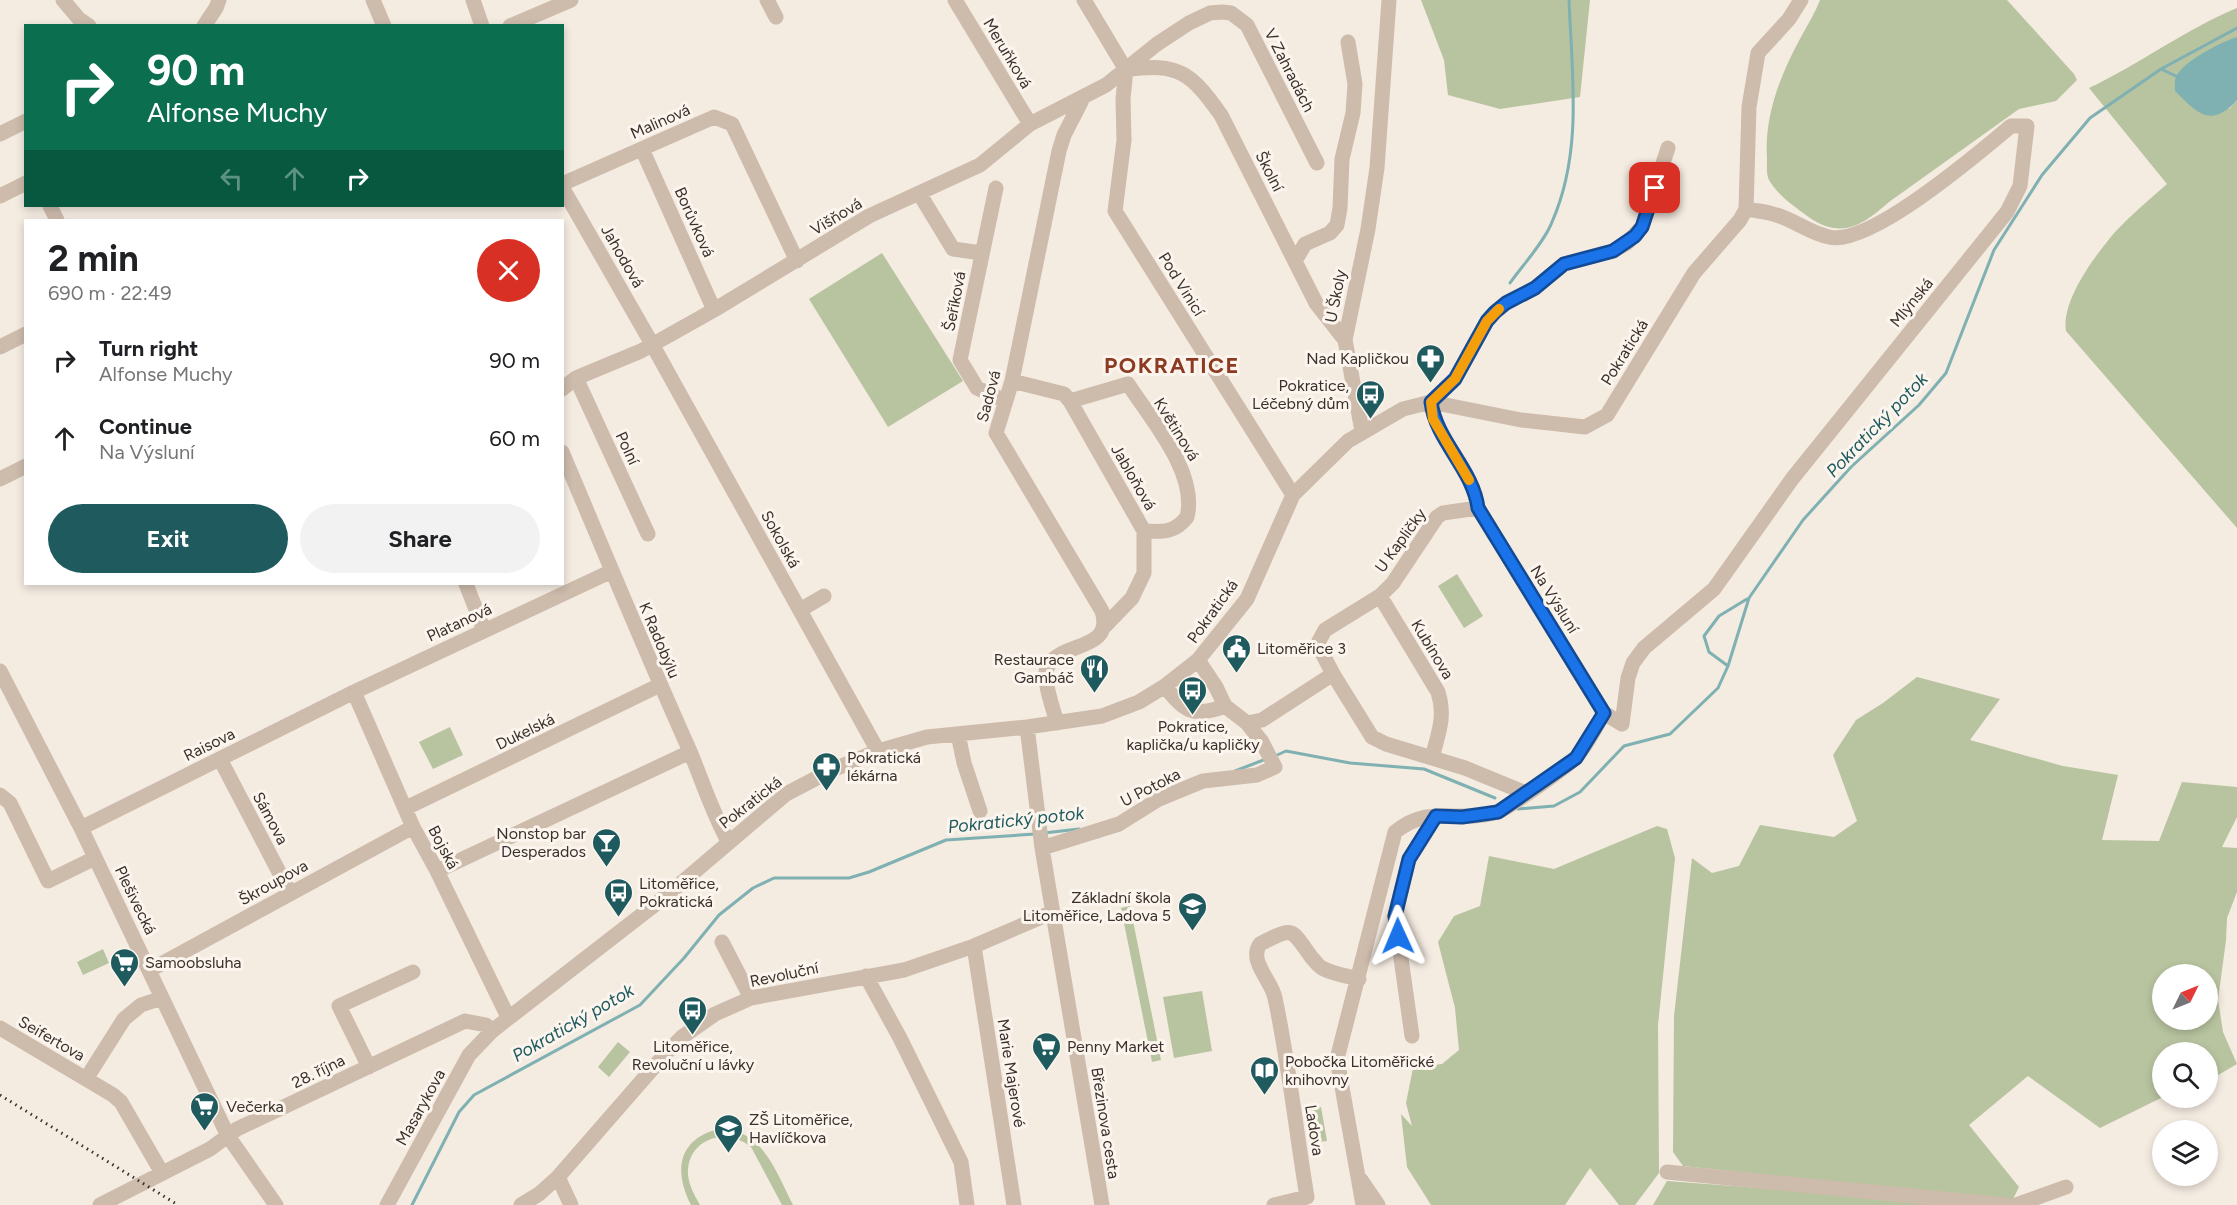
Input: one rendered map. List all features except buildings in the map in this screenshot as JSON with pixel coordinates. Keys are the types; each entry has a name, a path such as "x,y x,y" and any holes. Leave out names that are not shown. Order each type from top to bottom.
{"street":[{"path":"63,0 86,24"},
{"path":"205,24 219,0"},
{"path":"373,0 383,24"},
{"path":"473,0 481,24"},
{"path":"515,24 570,0"},
{"path":"766,0 776,17"},
{"name":"Meruňková","path":"956,0 1030,124"},
{"path":"1084,0 1126,70"},
{"name":"U Školy","path":"1362,431 1345,340 1368,229 1377,168 1389,0"},
{"path":"1746,209 1749,107 1758,53 1789,19 1801,0"},
{"name":"V Zahradách","path":"1126,70 1157,44 1211,7 1231,13 1248,25 1317,163"},
{"path":"1295,261 1305,244 1330,233 1337,225 1342,159 1353,113 1355,84 1348,42"},
{"name":"Školní","path":"1126,70 1166,68 1186,75 1196,83 1221,115 1316,303 1345,340"},
{"name":"Višňová","path":"564,387 576,378 652,344 714,310 869,216 980,165 1030,124 1083,98 1126,70"},
{"name":"Pod Vinicí","path":"1126,70 1124,140 1115,211 1293,495"},
{"name":"Sadová","path":"1083,98 1064,135 1059,151 1012,381 996,433 1102,611 1104,627"},
{"name":"Malinová","path":"564,185 714,117 732,124 797,261"},
{"path":"0,134 24,122"},
{"name":"Mlýnská","path":"1604,713 1622,724 1628,678 1633,663 1644,648 1714,589 1792,479 2007,212 2020,186 2027,126 2011,126 1975,156 1898,212 1872,227 1843,238 1829,237 1774,214 1746,209"},
{"path":"1431,402 1455,379 1487,321 1506,303 1535,288 1564,264 1613,251 1635,236 1642,227 1668,148"},
{"name":"Borůvková","path":"642,149 714,310"},
{"path":"0,196 24,184"},
{"name":"Šeříková","path":"996,188 960,360 977,388 1005,401"},
{"name":"Jahodová","path":"564,190 652,344"},
{"path":"919,193 953,249 982,253"},
{"name":"Pokratická","path":"492,1030 666,897 728,841 786,794 832,770 878,751 927,737 1027,727 1102,716 1139,702 1165,686 1198,660 1247,599 1293,495 1340,447 1362,431 1407,406 1431,402 1521,420 1585,428 1607,415 1694,273 1740,220 1746,209"},
{"path":"0,347 24,335"},
{"name":"Sokolská","path":"652,344 878,751"},
{"name":"Polní","path":"576,378 648,534"},
{"path":"1012,381 1064,394 1070,401"},
{"name":"Květinová","path":"1070,401 1128,384 1181,466 1189,488 1187,517 1182,524 1167,532 1144,531"},
{"name":"Jabloňová","path":"1070,401 1144,531 1144,573 1132,598 1104,627"},
{"name":"Na Výsluní","path":"1431,402 1433,419 1473,487 1478,508 1604,713"},
{"name":"K Radobýlu","path":"564,457 728,841"},
{"path":"0,479 24,467"},
{"name":"U Kapličky","path":"1333,674 1319,647 1322,634 1380,596 1393,583 1431,523 1443,513 1478,508"},
{"name":"Platanová","path":"354,692 612,571"},
{"path":"466,585 484,630"},
{"path":"800,610 824,596"},
{"name":"Kubínova","path":"1380,596 1438,692 1442,716 1432,758"},
{"path":"1057,723 1046,677 1047,666 1059,656 1095,639 1104,627"},
{"path":"1198,660 1216,687 1225,706 1247,723 1262,720 1333,674 1372,737 1386,744 1465,768 1526,793"},
{"name":"Plešivecká","path":"0,671 81,828 228,1136 276,1205"},
{"name":"Dukelská","path":"406,808 660,685"},
{"path":"1165,686 1190,712 1211,711 1225,706"},
{"name":"Raisova","path":"81,828 354,692"},
{"name":"Bojská","path":"354,692 413,826 508,1017"},
{"path":"1363,1205 1337,1059 1395,832 1408,822 1421,817 1462,817 1498,812 1576,758 1604,713"},
{"name":"U Potoka","path":"1042,848 1119,824 1159,800 1203,781 1257,775 1272,761 1247,723"},
{"name":"Březinova cesta","path":"1027,727 1042,848 1102,1205"},
{"path":"958,734 964,763 980,811"},
{"path":"437,871 690,752"},
{"name":"Sámova","path":"220,759 290,893"},
{"path":"0,795 10,803 48,881 95,858"},
{"path":"1412,1036 1395,916 1409,859 1436,816"},
{"name":"Škroupova","path":"150,970 413,826"},
{"name":"Revoluční","path":"521,1205 539,1194 558,1177 682,1037 715,1014 750,998 904,970 974,946 1053,912"},
{"name":"Ladova","path":"1274,1205 1308,1197 1275,996 1256,959 1256,953 1260,944 1283,932 1289,932 1299,938 1323,969 1359,979"},
{"path":"722,942 750,998"},
{"name":"Marie Majerové","path":"974,946 1014,1205"},
{"path":"369,1066 339,1006 413,972"},
{"path":"866,976 900,1038 961,1162 967,1205"},
{"name":"Seifertova","path":"87,1079 124,1019 141,1005 162,998"},
{"name":"28. října","path":"100,1205 210,1149 237,1130 465,1021 486,1025 492,1030"},
{"name":"Seifertova","path":"0,1028 87,1079 121,1102 162,1173"},
{"name":"Masarykova","path":"387,1205 469,1055 492,1030"},
{"path":"1667,1172 2005,1205"},
{"path":"1357,1175 1378,1205"},
{"path":"558,1177 572,1205"},
{"path":"2016,1205 2066,1187"}],"green space":[{"path":"1421,0 1590,0 1580,97 1500,109 1448,95 1444,60"},
{"path":"1820,0 2007,0 2077,80 2056,101 2019,109 1863,222 1844,228 1824,226 1783,197 1767,175 1768,126 1775,95 1787,65"},
{"path":"2237,8 2237,37 2232,39 2229,109 2237,100 2237,528 2066,331 2066,319 2074,292 2099,252 2122,225 2167,184 2089,88 2199,26"},
{"path":"882,253 963,381 888,427 809,299"},
{"path":"1457,574 1483,616 1464,628 1438,586"},
{"path":"1917,677 2000,699 1970,740 2063,766 2118,775 2102,840 2159,841 2182,782 2237,787 2237,817 2222,847 2237,848 2237,892 2227,918 2218,1000 2223,1032 2237,1064 2218,1075 2218,1042 2152,1042 2152,1102 2100,1128 2028,1076 1969,1125 2019,1187 2012,1201 1683,1166 1673,1152 1674,1016 1692,858 1712,873 1739,866 1760,825 1834,837 1857,821 1833,755 1856,720"},
{"path":"450,727 463,755 433,769 419,742"},
{"path":"1657,826 1667,829 1675,858 1658,1025 1659,1173 1635,1205 1619,1205 1590,1168 1565,1205 1431,1205 1407,1167 1401,1114 1412,1126 1406,1103 1413,1068 1442,1064 1459,1050 1455,1008 1438,942 1454,916 1480,906 1489,856 1554,869"},
{"path":"1130,906 1161,1060 1152,1062 1121,908"},
{"path":"103,949 109,963 83,975 77,962"},
{"path":"1202,991 1212,1051 1174,1058 1163,997"},
{"path":"618,1042 630,1052 609,1077 598,1067"},
{"path":"1321,1107 1327,1141 1311,1143 1305,1110"},
{"path":"718,1129 733,1130 757,1143 773,1166 793,1205 782,1205 751,1147 730,1137 720,1137 700,1145 693,1152 688,1175 692,1191 700,1205 691,1205 682,1181 683,1159 687,1149 694,1141"},
{"path":"1667,1181 1982,1205 1653,1205"}],"water":[{"path":"2237,37 2237,100 2219,114 2204,115 2190,106 2175,91 2176,77 2194,59"}],"waterway":[{"path":"1510,283 1549,229 1562,195 1568,168 1573,113 1569,0"},
{"name":"Pokratický potok","path":"1518,809 1554,806 1580,792 1624,746 1670,734 1718,688 1728,666 1749,598 1803,520 1851,467 1919,405 1946,373 1994,250 2042,175 2090,118 2161,69 2237,28"},
{"path":"2161,69 2178,77"},
{"path":"1728,666 1709,652 1704,636 1719,616 1747,599"},
{"name":"Pokratický potok","path":"1275,756 1286,751 1350,763 1424,769 1495,798"},
{"name":"Pokratický potok","path":"1235,771 1266,759"},
{"name":"Pokratický potok","path":"1044,833 1079,829"},
{"name":"Pokratický potok","path":"412,1205 459,1112 474,1095 640,1005 684,958 719,915 753,888 774,878 849,878 946,840 1035,834"}],"railway":[{"path":"0,1095 178,1205"}],"slow traffic":[{"path":"1469,480 1433,419 1431,402 1455,379 1487,321 1499,309"}],"place":[{"name":"Nad Kapličkou","path":"1430,384"},
{"name":"Pokratice, Léčebný dům","path":"1370,420"},
{"name":"Litoměřice 3","path":"1236,674"},
{"name":"Restaurace Gambáč","path":"1095,694"},
{"name":"Pokratice, kaplička/u kapličky","path":"1193,716"},
{"name":"Pokratická lékárna","path":"826,792"},
{"name":"Nonstop bar Desperados","path":"607,868"},
{"name":"Litoměřice, Pokratická","path":"618,918"},
{"name":"Základní škola Litoměřice, Ladova 5","path":"1192,932"},
{"name":"Samoobsluha","path":"124,988"},
{"name":"Litoměřice, Revoluční u lávky","path":"693,1036"},
{"name":"Penny Market","path":"1046,1072"},
{"name":"Pobočka Litoměřické knihovny","path":"1264,1096"},
{"name":"Večerka","path":"205,1132"},
{"name":"ZŠ Litoměřice, Havlíčkova","path":"728,1154"}],"district":[{"name":"POKRATICE","path":"1172,365"}],"route":[{"path":"1398,936 1395,916 1409,859 1436,816 1462,817 1498,812 1570,764 1604,713 1478,508 1477,496 1473,487 1433,419 1431,402 1455,379 1487,321 1506,303 1535,288 1564,264 1613,251 1635,236 1642,227 1655,188"}]}
